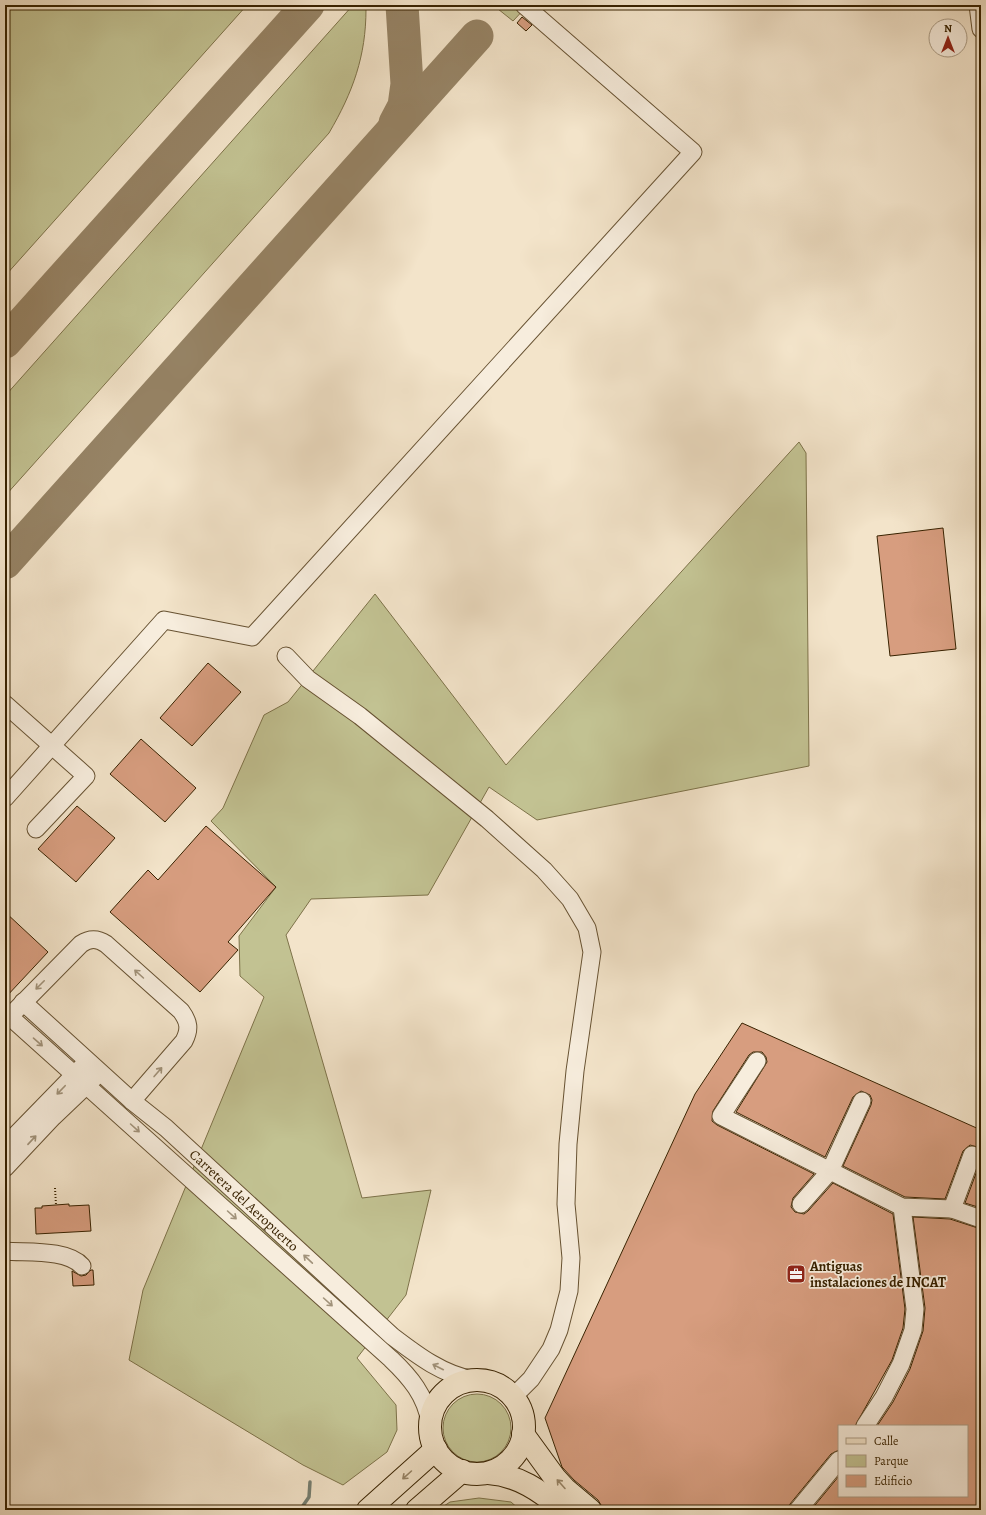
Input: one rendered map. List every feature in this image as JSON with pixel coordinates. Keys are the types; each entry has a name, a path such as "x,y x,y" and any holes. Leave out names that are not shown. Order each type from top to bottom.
{"main road":[{"path":"474,1380 489,1382 502,1388 513,1397 520,1408 524,1421 523,1434 519,1448 512,1459 501,1467 488,1472 474,1474 462,1471 450,1465 436,1449 431,1434 430,1423 433,1410 445,1394 461,1383 474,1380"},
{"path":"523,1434 560,1484 590,1510"},
{"path":"368,1510 436,1449"},
{"path":"417,1510 462,1471"},
{"path":"488,1472 516,1478 564,1510"}],"street":[{"path":"5,798 164,620 252,637 693,152 524,5"},
{"path":"978,5 981,29"},
{"path":"286,656 308,679 360,716 498,829 544,870 570,899 587,928 592,952 575,1071 568,1144 566,1204 571,1258 569,1291 559,1330 551,1349 531,1379 513,1397"},
{"path":"5,704 86,776 36,829"},
{"path":"7,1018 87,940 96,939 106,944 181,1011 189,1024 189,1030 184,1041 132,1101"},
{"name":"Carretera del Aeropuerto","path":"23,1002 132,1101 166,1128 392,1336 417,1355 439,1368 465,1379 474,1380"},
{"name":"Carretera del Aeropuerto","path":"7,1018 81,1079 402,1370 423,1399 430,1423"},
{"path":"5,1168 81,1079 87,1061"},
{"path":"757,1061 721,1116 902,1207 952,1210 981,1219"},
{"path":"5,1146 81,1079 101,1073"},
{"path":"801,1204 830,1171 862,1101"},
{"path":"952,1210 972,1155 981,1159"},
{"path":"866,1425 884,1397 898,1370 913,1330 914,1309 902,1207"},
{"path":"5,1251 68,1256 77,1260 82,1266"},
{"path":"798,1510 838,1461"}],"path":[{"path":"54,1188 56,1205"}],"green space":[{"path":"5,5 247,5 5,276"},
{"path":"353,5 364,5 366,9 364,42 361,58 345,103 329,133 5,496 5,396"},
{"path":"493,5 528,5 513,21"},
{"path":"799,442 806,453 809,766 537,820 489,787 428,895 311,899 286,935 362,1198 431,1190 406,1295 357,1358 396,1405 397,1430 387,1452 343,1485 303,1465 129,1360 143,1290 264,997 240,976 239,936 276,887 211,821 223,808 264,715 288,702 375,594 506,765"},
{"path":"470,1394 484,1394 496,1399 506,1409 511,1421 511,1435 506,1447 496,1457 484,1462 470,1462 458,1457 448,1447 443,1435 443,1421 448,1409 458,1399"},
{"path":"479,1498 511,1502 520,1510 438,1510 450,1502"}],"building":[{"path":"522,17 532,25 526,31 517,23"},
{"path":"943,528 956,649 890,656 877,536"},
{"path":"208,663 241,692 192,746 160,718"},
{"path":"141,739 196,788 165,822 110,774"},
{"path":"77,806 115,838 76,882 38,849"},
{"path":"206,826 276,887 228,942 238,950 200,992 110,912 148,870 158,880"},
{"path":"5,912 48,952 5,998"},
{"name":"Antiguas instalaciones de INCAT","path":"742,1023 981,1130 981,1148 970,1145 963,1151 945,1199 905,1197 843,1166 871,1105 872,1100 870,1095 861,1091 853,1097 825,1157 736,1112 767,1062 766,1057 762,1052 753,1052 749,1055 713,1111 712,1121 717,1125 814,1174 793,1198 791,1207 795,1212 804,1214 808,1211 833,1183 893,1214 905,1309 903,1328 892,1360 856,1425 838,1425 838,1450 831,1454 790,1504 788,1510 604,1510 598,1500 574,1480 562,1467 545,1418 695,1094"},
{"path":"978,1168 981,1169 981,1208 965,1203"},
{"path":"69,1204 69,1206 89,1205 91,1231 36,1234 35,1208"},
{"path":"913,1217 950,1219 981,1229 981,1510 811,1510 838,1477 838,1497 968,1497 968,1425 878,1425 893,1402 910,1369 923,1331 925,1308"},
{"path":"93,1270 94,1285 73,1286 72,1271 81,1276 86,1275"}],"waterway":[{"path":"300,1510 309,1497 310,1482"}],"taxiway":[{"path":"5,342 308,5"},
{"path":"395,123 404,106 407,84 402,5"},
{"path":"5,563 477,36"}],"place":[{"name":"Antiguas instalaciones de INCAT","path":"796,1274"}]}
